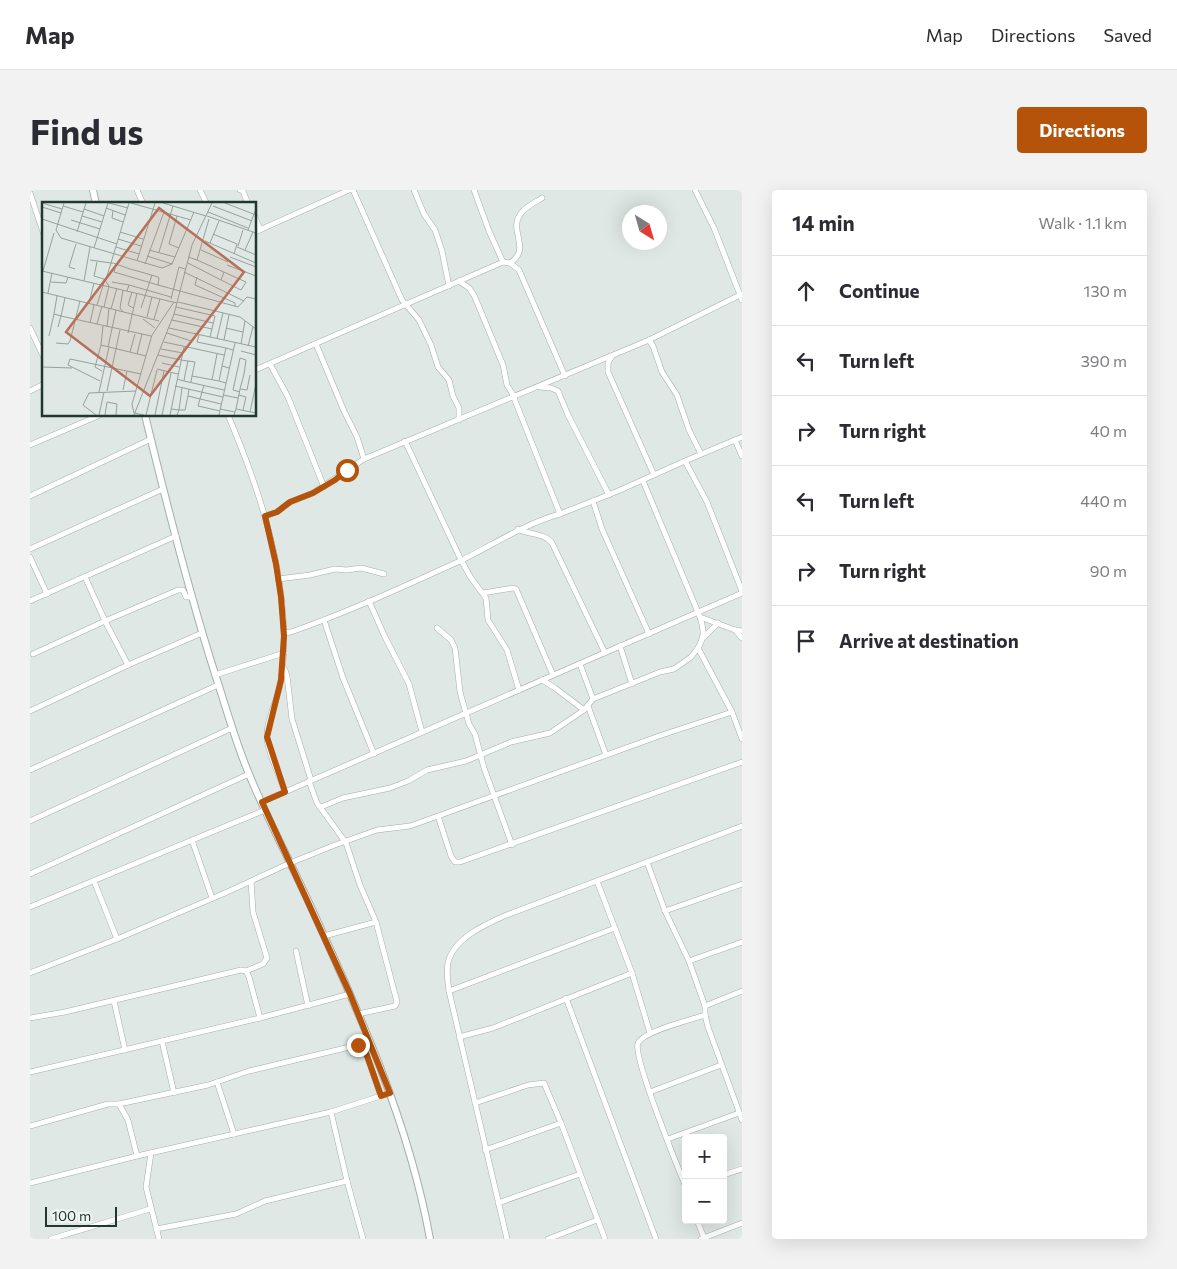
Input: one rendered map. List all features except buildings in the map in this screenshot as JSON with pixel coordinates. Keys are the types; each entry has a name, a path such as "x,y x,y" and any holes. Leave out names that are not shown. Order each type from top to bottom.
{"street":[{"path":"137,190 142,202"},
{"path":"200,190 206,202"},
{"path":"240,190 243,192 247,202"},
{"path":"257,231 349,190"},
{"path":"353,190 375,237 386,268 405,305 419,320 431,345 438,367 449,380 453,396 459,408 459,420"},
{"path":"414,190 424,214 435,230 442,251 449,286"},
{"path":"474,190 503,262"},
{"path":"265,516 277,512 290,502 324,487 364,459 540,387 649,340 741,297 714,228 695,190"},
{"path":"30,193 42,229"},
{"path":"510,263 518,257 520,251 517,227 519,217 525,209 542,198"},
{"path":"256,370 503,262 510,263 520,270 565,376"},
{"path":"459,281 469,288 474,295 505,368 506,381 560,514"},
{"path":"30,328 42,354"},
{"path":"649,340 662,372 677,396 689,430 701,454"},
{"path":"316,344 357,437 364,459"},
{"path":"612,356 608,363 608,372 654,475"},
{"path":"270,364 288,397 324,487"},
{"path":"30,391 42,385"},
{"path":"540,387 558,391 568,415 609,495"},
{"path":"30,445 98,416"},
{"path":"145,416 202,633 232,728 249,774 350,994 390,1093 415,1173 430,1239"},
{"path":"228,416 250,468 265,516 278,579 284,634 283,668 267,737 285,792"},
{"path":"284,634 324,620 462,560 518,529 609,495 685,460 742,437"},
{"path":"30,496 151,439"},
{"path":"735,440 742,456"},
{"path":"405,441 471,578 487,601 490,624 507,650 519,690"},
{"path":"262,802 466,712 699,614 742,592 707,502 685,460"},
{"path":"643,480 699,614 704,637"},
{"path":"30,549 163,489"},
{"path":"593,501 612,554 649,634"},
{"path":"518,529 526,533 548,538 605,653"},
{"path":"30,601 176,536"},
{"path":"30,557 47,594"},
{"path":"278,579 310,575 335,569 361,568 384,574"},
{"path":"86,577 105,621 128,666"},
{"path":"33,654 179,589 183,590 186,597 192,597"},
{"path":"482,593 516,589 553,675"},
{"path":"369,601 384,636 409,684 422,732"},
{"path":"699,614 718,624 735,630 742,630"},
{"path":"324,620 343,678 374,754"},
{"path":"321,807 342,798 390,788 408,781 427,770 466,761 511,742 550,733 586,708 593,699 660,672 674,669 691,657 704,637 718,624"},
{"path":"437,628 451,640 455,648 460,692 469,724 475,734 480,755 512,845"},
{"path":"735,630 742,638"},
{"path":"30,711 202,633"},
{"path":"620,646 632,684"},
{"path":"698,648 732,712 742,739"},
{"path":"215,675 284,653"},
{"path":"580,664 593,699"},
{"path":"283,668 287,676 292,719 315,798 345,841 360,885 376,922 397,1004 358,1014"},
{"path":"542,680 586,708 606,755"},
{"path":"30,770 218,685"},
{"path":"30,973 345,841 377,830 410,826 606,755 732,712"},
{"path":"30,821 232,728"},
{"path":"438,816 451,856 457,863 742,762"},
{"path":"30,874 249,774"},
{"path":"30,907 265,810"},
{"path":"507,1239 449,991 447,974 450,956 459,944 473,933 504,916 742,826"},
{"path":"192,840 212,898"},
{"path":"647,862 665,911 689,962 705,1006 704,1015 720,1065 742,1120"},
{"path":"94,881 117,938"},
{"path":"30,1018 114,1001 236,971 246,971 263,964 267,958 253,912 251,881"},
{"path":"597,881 632,973 650,1033"},
{"path":"665,911 742,884"},
{"path":"324,936 376,922"},
{"path":"449,991 615,928"},
{"path":"689,962 742,942"},
{"path":"296,951 308,1006"},
{"path":"246,971 260,1018"},
{"path":"459,1037 485,1031 632,973"},
{"path":"705,1006 742,991"},
{"path":"30,1072 260,1018 350,994"},
{"path":"566,998 656,1239"},
{"path":"114,1001 125,1050"},
{"path":"683,1179 639,1061 637,1048 640,1039 650,1033 704,1015"},
{"path":"162,1041 174,1093"},
{"path":"30,1126 108,1104 119,1104 174,1093 218,1082 249,1071 358,1045 362,1046 365,1050 381,1096"},
{"path":"650,1092 720,1065"},
{"path":"218,1082 234,1134"},
{"path":"475,1103 528,1085 541,1082 546,1086 562,1123 605,1239"},
{"path":"30,1183 137,1156 331,1112 390,1093"},
{"path":"119,1104 123,1108 128,1120 137,1156"},
{"path":"331,1112 347,1181 364,1239"},
{"path":"668,1139 739,1113"},
{"path":"485,1150 562,1123"},
{"path":"151,1154 146,1188 159,1239"},
{"path":"727,1174 742,1169"},
{"path":"498,1202 580,1174"},
{"path":"156,1229 236,1214 265,1201 347,1181"},
{"path":"51,1239 150,1209"},
{"path":"548,1239 597,1220"},
{"path":"698,1224 702,1239 742,1223"}],"route":[{"path":"347,470 335,480 313,493 290,502 277,512 265,516 276,564 284,636 281,680 267,737 285,792 262,802 350,994 390,1093 381,1096 365,1050 362,1046 358,1045"}]}
